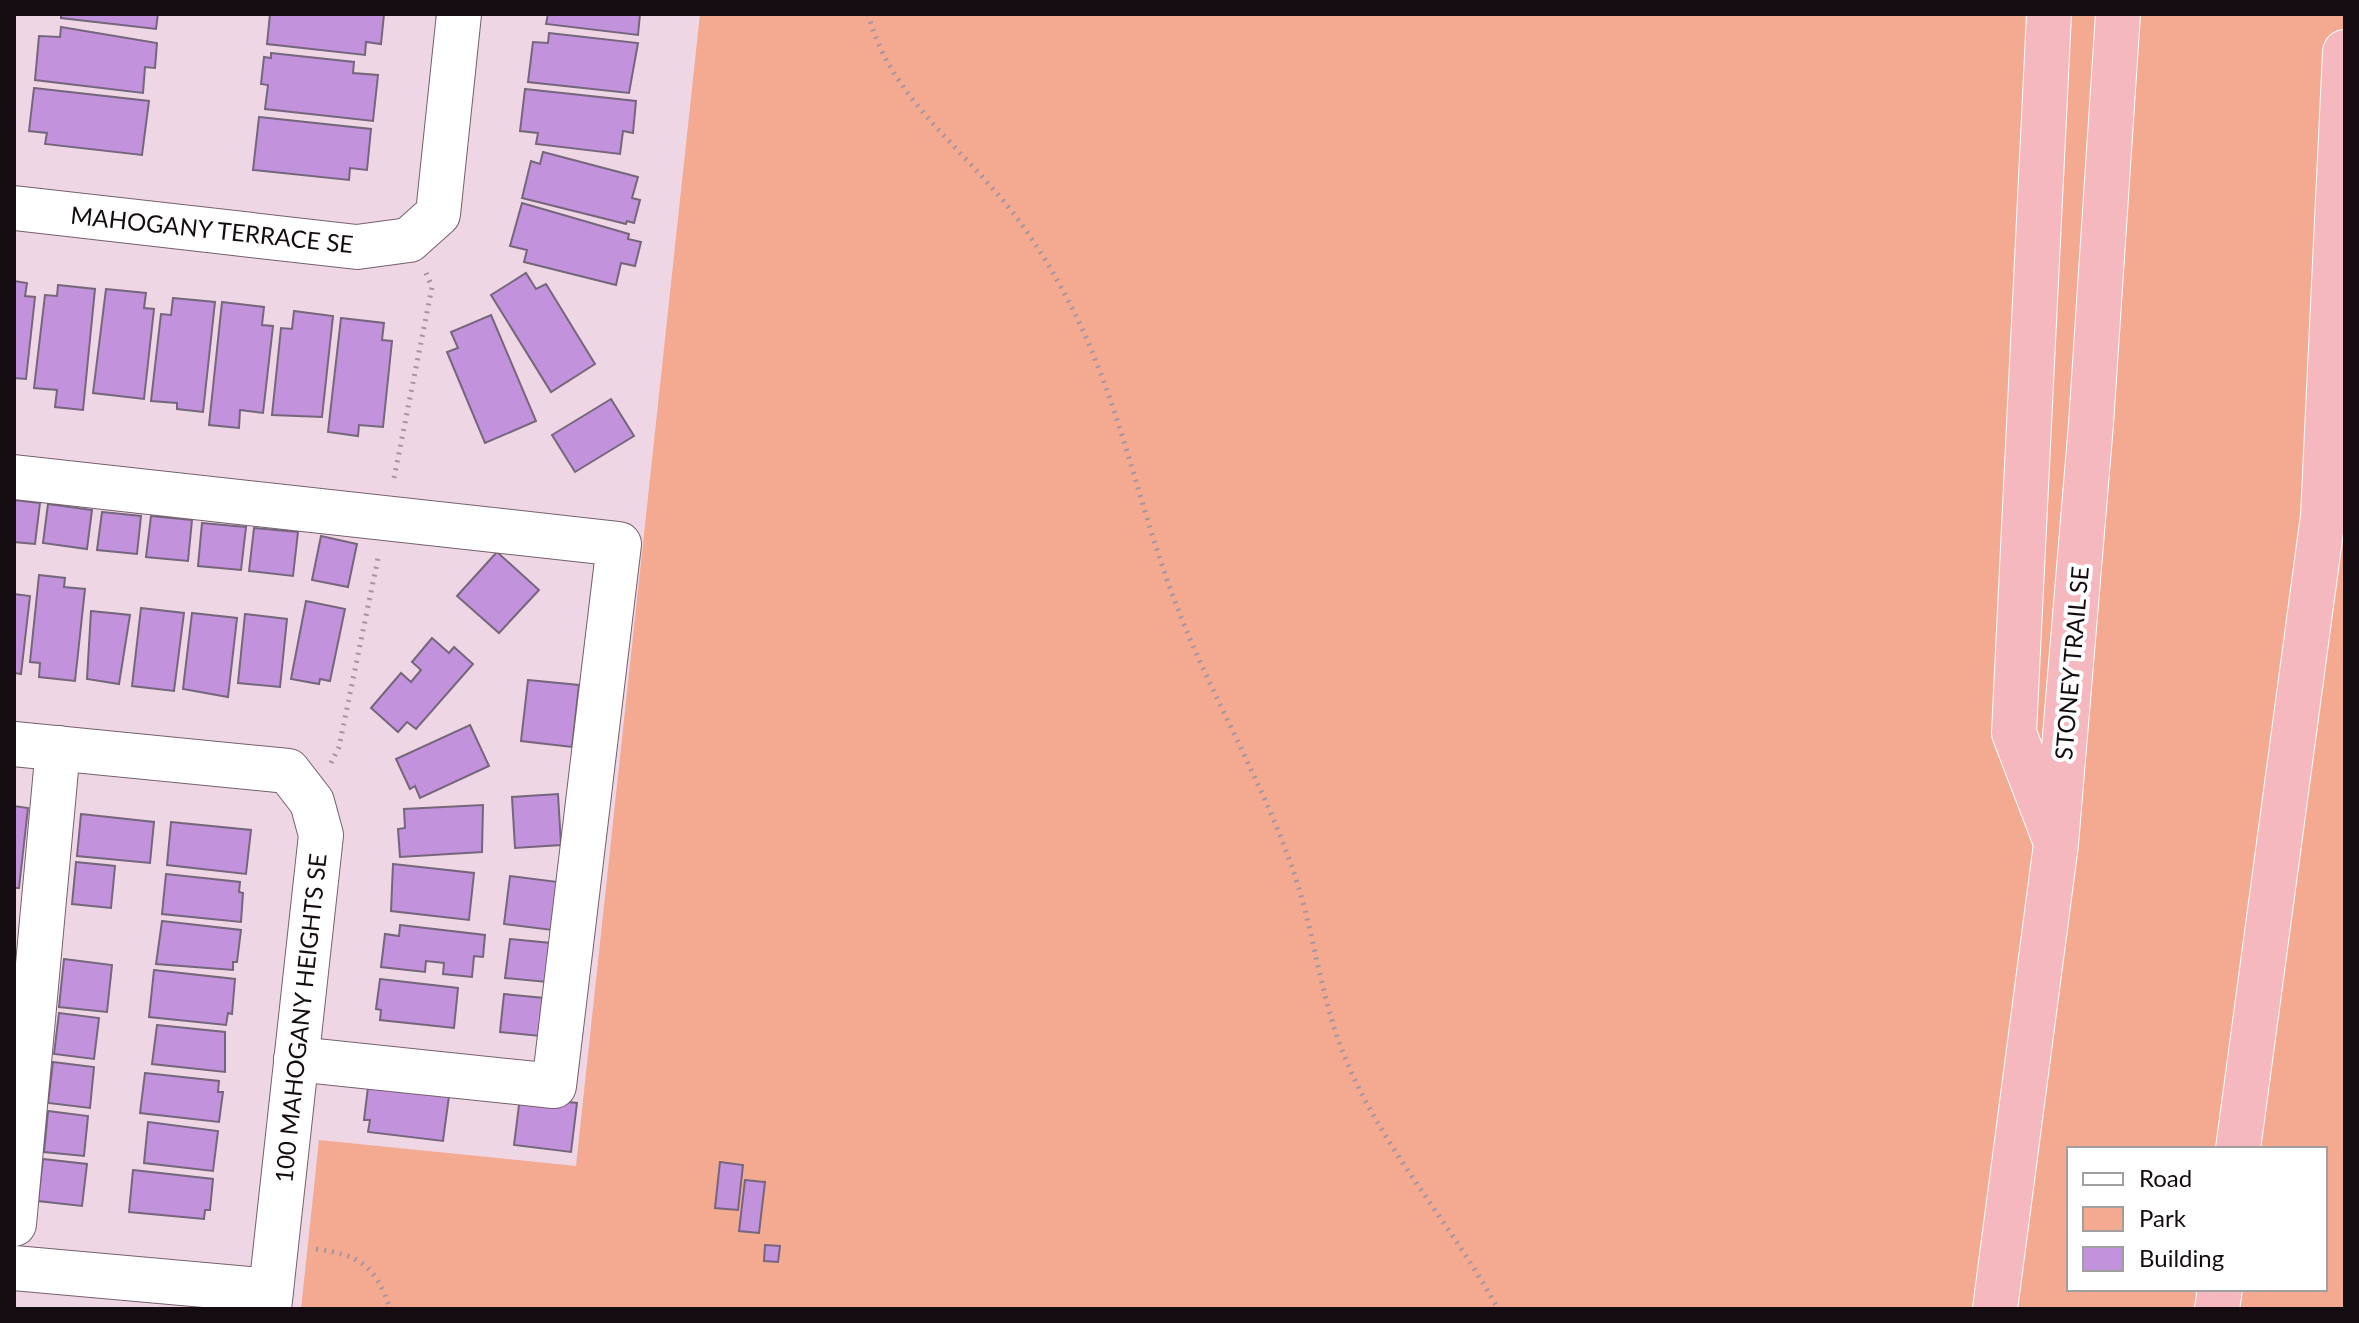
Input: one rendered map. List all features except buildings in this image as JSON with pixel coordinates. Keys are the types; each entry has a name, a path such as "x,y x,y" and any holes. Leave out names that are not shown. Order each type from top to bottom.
{"highway":[{"path":"2049,14 2014,733 2056,844"},
{"name":"STONEY TRAIL SE","path":"1995,1309 2056,844 2091,424 2118,14"},
{"path":"2238,1147 2323,516 2345,52"},
{"path":"2323,516 2345,444"}],"street":[{"name":"MAHOGANY TERRACE SE","path":"14,208 357,247 409,240 438,214 459,14"},
{"path":"14,477 619,544 554,1086 296,1059"},
{"name":"100 MAHOGANY HEIGHTS SE","path":"14,744 288,771 312,802 321,835 270,1300"},
{"path":"14,1224 24,1010 58,748"},
{"path":"14,1268 270,1300"}],"path":[{"path":"868,14 876,43 901,89 1029,233 1075,313 1116,415 1174,600 1196,654 1275,820 1292,868 1319,979 1345,1057 1378,1129 1498,1309"},
{"path":"307,1248 353,1256 384,1292 390,1309"}],"green space":[{"path":"700,14 2345,14 2345,1309 301,1309 319,1140 576,1166"}]}
